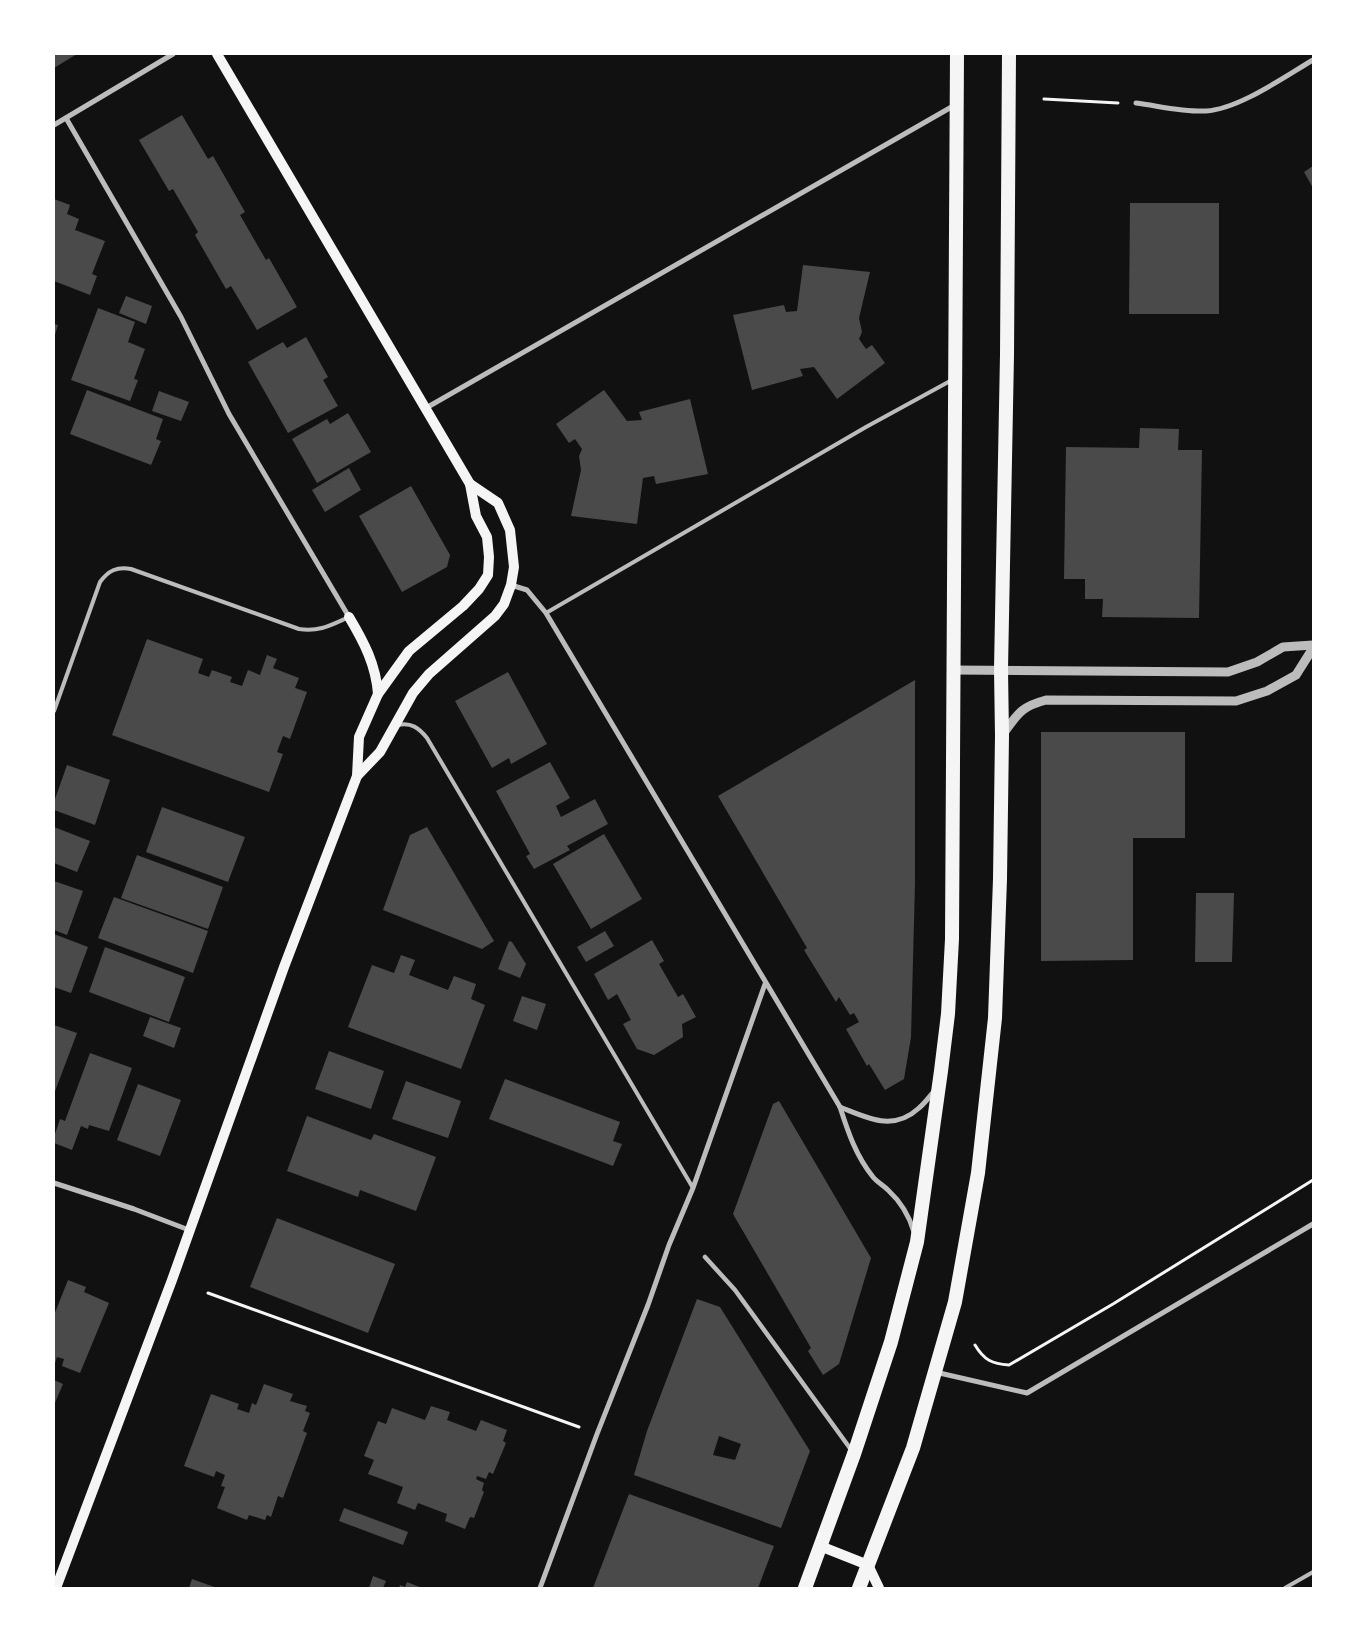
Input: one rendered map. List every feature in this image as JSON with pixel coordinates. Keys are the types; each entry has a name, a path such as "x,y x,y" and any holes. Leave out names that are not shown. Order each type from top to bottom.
{"highway":[{"path":"805,1588 854,1454 891,1342 916,1242 940,1084 948,1014 952,939 957,54"},
{"path":"860,1588 913,1448 954,1302 978,1174 995,1018 1002,736 1001,669 1007,345 1009,54"}],"main road":[{"path":"56,1588 190,1230 281,976 358,776 359,737 378,694 409,651 480,589 488,575 489,557 486,537 476,516 470,484 217,54"},
{"path":"358,776 380,752 413,693 449,655 495,616 504,604 512,585 514,567 510,530 498,503 470,484"},
{"path":"349,618 369,655 377,678 378,694"},
{"path":"820,1546 868,1565 879,1588"}],"street":[{"path":"54,125 173,54"},
{"path":"1136,104 1206,111 1226,108 1313,60"},
{"path":"426,408 956,104"},
{"path":"66,118 181,317 229,414 349,618"},
{"path":"512,585 527,590 546,613 840,1108 852,1144 861,1160 874,1179 903,1206 910,1219 916,1242"},
{"path":"953,670 1228,672 1257,662 1283,647 1313,647"},
{"path":"1002,736 1020,712 1033,704 1046,700 1236,701 1267,691 1296,675 1313,647"},
{"path":"540,1588 597,1434 694,1188 765,984"},
{"path":"840,1108 882,1122 899,1121 919,1109 940,1084"},
{"path":"54,1183 134,1209 190,1230"},
{"path":"935,1372 1026,1393 1313,1224"},
{"path":"705,1257 735,1290 854,1454"}],"lane":[{"path":"546,613 954,378"},
{"path":"54,711 100,582 105,574 117,568 130,569 299,629 311,631 349,618"},
{"path":"394,726 401,724 412,725 427,738 694,1188"},
{"path":"1285,1588 1313,1572"}],"path":[{"path":"1044,99 1136,104"},
{"path":"975,1345 980,1354 994,1364 1009,1365 1113,1304 1313,1180"},
{"path":"208,1293 597,1434"}],"building":[{"path":"54,54 77,54 54,68"},
{"path":"182,115 208,159 213,156 245,212 240,215 266,260 269,258 297,307 257,330 231,286 226,289 195,235 198,232 173,189 169,191 139,140"},
{"path":"1313,166 1313,188 1304,172"},
{"path":"54,199 70,205 67,214 79,219 75,230 105,241 92,274 97,276 90,295 54,281"},
{"path":"1130,203 1219,203 1219,314 1129,314"},
{"path":"803,265 870,272 859,318 862,332 859,339 866,349 872,345 885,363 837,399 814,367 800,369 803,376 752,390 733,315 784,305 786,312 797,311"},
{"path":"126,296 152,306 146,324 119,313"},
{"path":"98,308 135,322 128,342 145,349 134,379 138,380 130,401 71,380"},
{"path":"54,324 58,325 54,338"},
{"path":"306,337 328,377 323,380 338,406 288,433 248,362 283,342 287,348"},
{"path":"87,390 163,419 156,439 161,441 151,465 70,434"},
{"path":"604,390 627,421 642,420 639,412 690,399 708,474 656,484 654,476 643,478 637,524 571,516 581,470 579,456 582,449 575,439 569,443 556,424"},
{"path":"159,391 189,402 181,421 152,411"},
{"path":"348,413 371,452 317,483 292,439 327,419 330,424"},
{"path":"1140,428 1179,429 1178,450 1202,450 1199,618 1102,617 1103,599 1085,599 1085,579 1064,579 1066,447 1139,448"},
{"path":"349,468 361,490 325,512 312,490"},
{"path":"411,486 450,555 447,567 402,592 359,516"},
{"path":"147,639 203,659 198,673 209,677 212,670 232,677 230,682 242,686 248,670 260,675 267,655 277,659 273,668 299,678 295,688 307,692 290,739 283,736 277,752 283,754 269,792 112,735"},
{"path":"508,672 547,744 511,764 509,758 492,768 455,701"},
{"path":"915,680 915,883 911,1037 904,1079 885,1090 869,1064 867,1066 846,1029 859,1022 854,1013 850,1015 839,997 836,1002 804,950 807,948 718,796"},
{"path":"1041,732 1185,732 1185,838 1133,838 1133,960 1041,961"},
{"path":"550,762 570,798 556,806 561,817 595,799 608,824 567,846 570,850 534,869 526,856 530,854 496,791"},
{"path":"67,765 110,780 95,825 54,810 54,802"},
{"path":"162,807 245,837 228,882 146,852"},
{"path":"54,827 90,841 77,872 54,863"},
{"path":"427,827 494,941 482,949 383,910 410,835"},
{"path":"604,834 642,899 591,929 553,864"},
{"path":"137,855 223,887 208,929 121,898"},
{"path":"54,881 83,891 67,935 54,930"},
{"path":"1196,893 1234,893 1232,962 1195,962"},
{"path":"114,897 208,931 193,973 98,938"},
{"path":"605,931 614,946 586,962 577,947"},
{"path":"54,934 88,947 71,993 54,987"},
{"path":"652,940 664,961 659,964 678,997 683,994 696,1017 682,1024 683,1037 654,1055 637,1049 623,1024 631,1020 617,994 608,1000 594,974"},
{"path":"509,941 512,942 526,964 520,978 498,969"},
{"path":"105,947 185,977 169,1022 89,992"},
{"path":"401,955 415,960 409,975 448,990 454,976 476,984 471,999 485,1005 461,1069 348,1027 372,965 394,973"},
{"path":"522,996 546,1004 537,1030 513,1021"},
{"path":"150,1017 181,1028 174,1048 143,1036"},
{"path":"54,1025 77,1033 54,1094"},
{"path":"329,1051 384,1071 371,1109 315,1089"},
{"path":"90,1053 132,1068 109,1131 89,1125 88,1129 81,1126 72,1150 54,1143 54,1137 60,1119 65,1121"},
{"path":"505,1079 620,1122 613,1141 622,1144 613,1166 489,1119"},
{"path":"406,1081 461,1101 448,1138 392,1119"},
{"path":"138,1084 181,1100 160,1156 117,1140"},
{"path":"779,1101 871,1258 839,1364 823,1375 808,1351 811,1348 733,1214 773,1104"},
{"path":"307,1116 371,1140 374,1134 436,1157 416,1211 360,1190 358,1197 287,1171"},
{"path":"277,1218 395,1264 368,1333 250,1287"},
{"path":"68,1280 86,1287 84,1292 109,1303 80,1373 62,1366 64,1359 57,1357 54,1366 54,1315"},
{"path":"697,1299 720,1307 810,1451 781,1528 634,1475 647,1431","holes":["719,1436 741,1444 735,1460 713,1455"]},
{"path":"54,1380 63,1384 54,1405"},
{"path":"264,1384 293,1394 290,1401 307,1406 305,1411 310,1413 303,1431 307,1433 283,1498 278,1496 271,1517 267,1515 265,1520 249,1515 247,1520 217,1508 225,1487 221,1486 225,1475 216,1471 214,1477 184,1466 211,1394 239,1404 237,1409 249,1413 252,1403 256,1405"},
{"path":"431,1406 450,1412 447,1420 476,1431 481,1420 507,1430 503,1441 506,1443 493,1474 489,1472 486,1479 477,1476 476,1479 484,1483 482,1490 484,1492 474,1518 470,1517 465,1529 445,1521 447,1514 418,1503 415,1510 397,1503 403,1487 368,1474 374,1460 364,1456 378,1421 386,1424 392,1408 425,1420"},
{"path":"629,1494 774,1546 758,1588 593,1588"},
{"path":"344,1508 408,1532 403,1545 339,1521"},
{"path":"373,1576 386,1581 383,1588 369,1588"},
{"path":"192,1579 217,1588 189,1588"},
{"path":"407,1582 422,1588 399,1588 400,1585 405,1587"}]}
